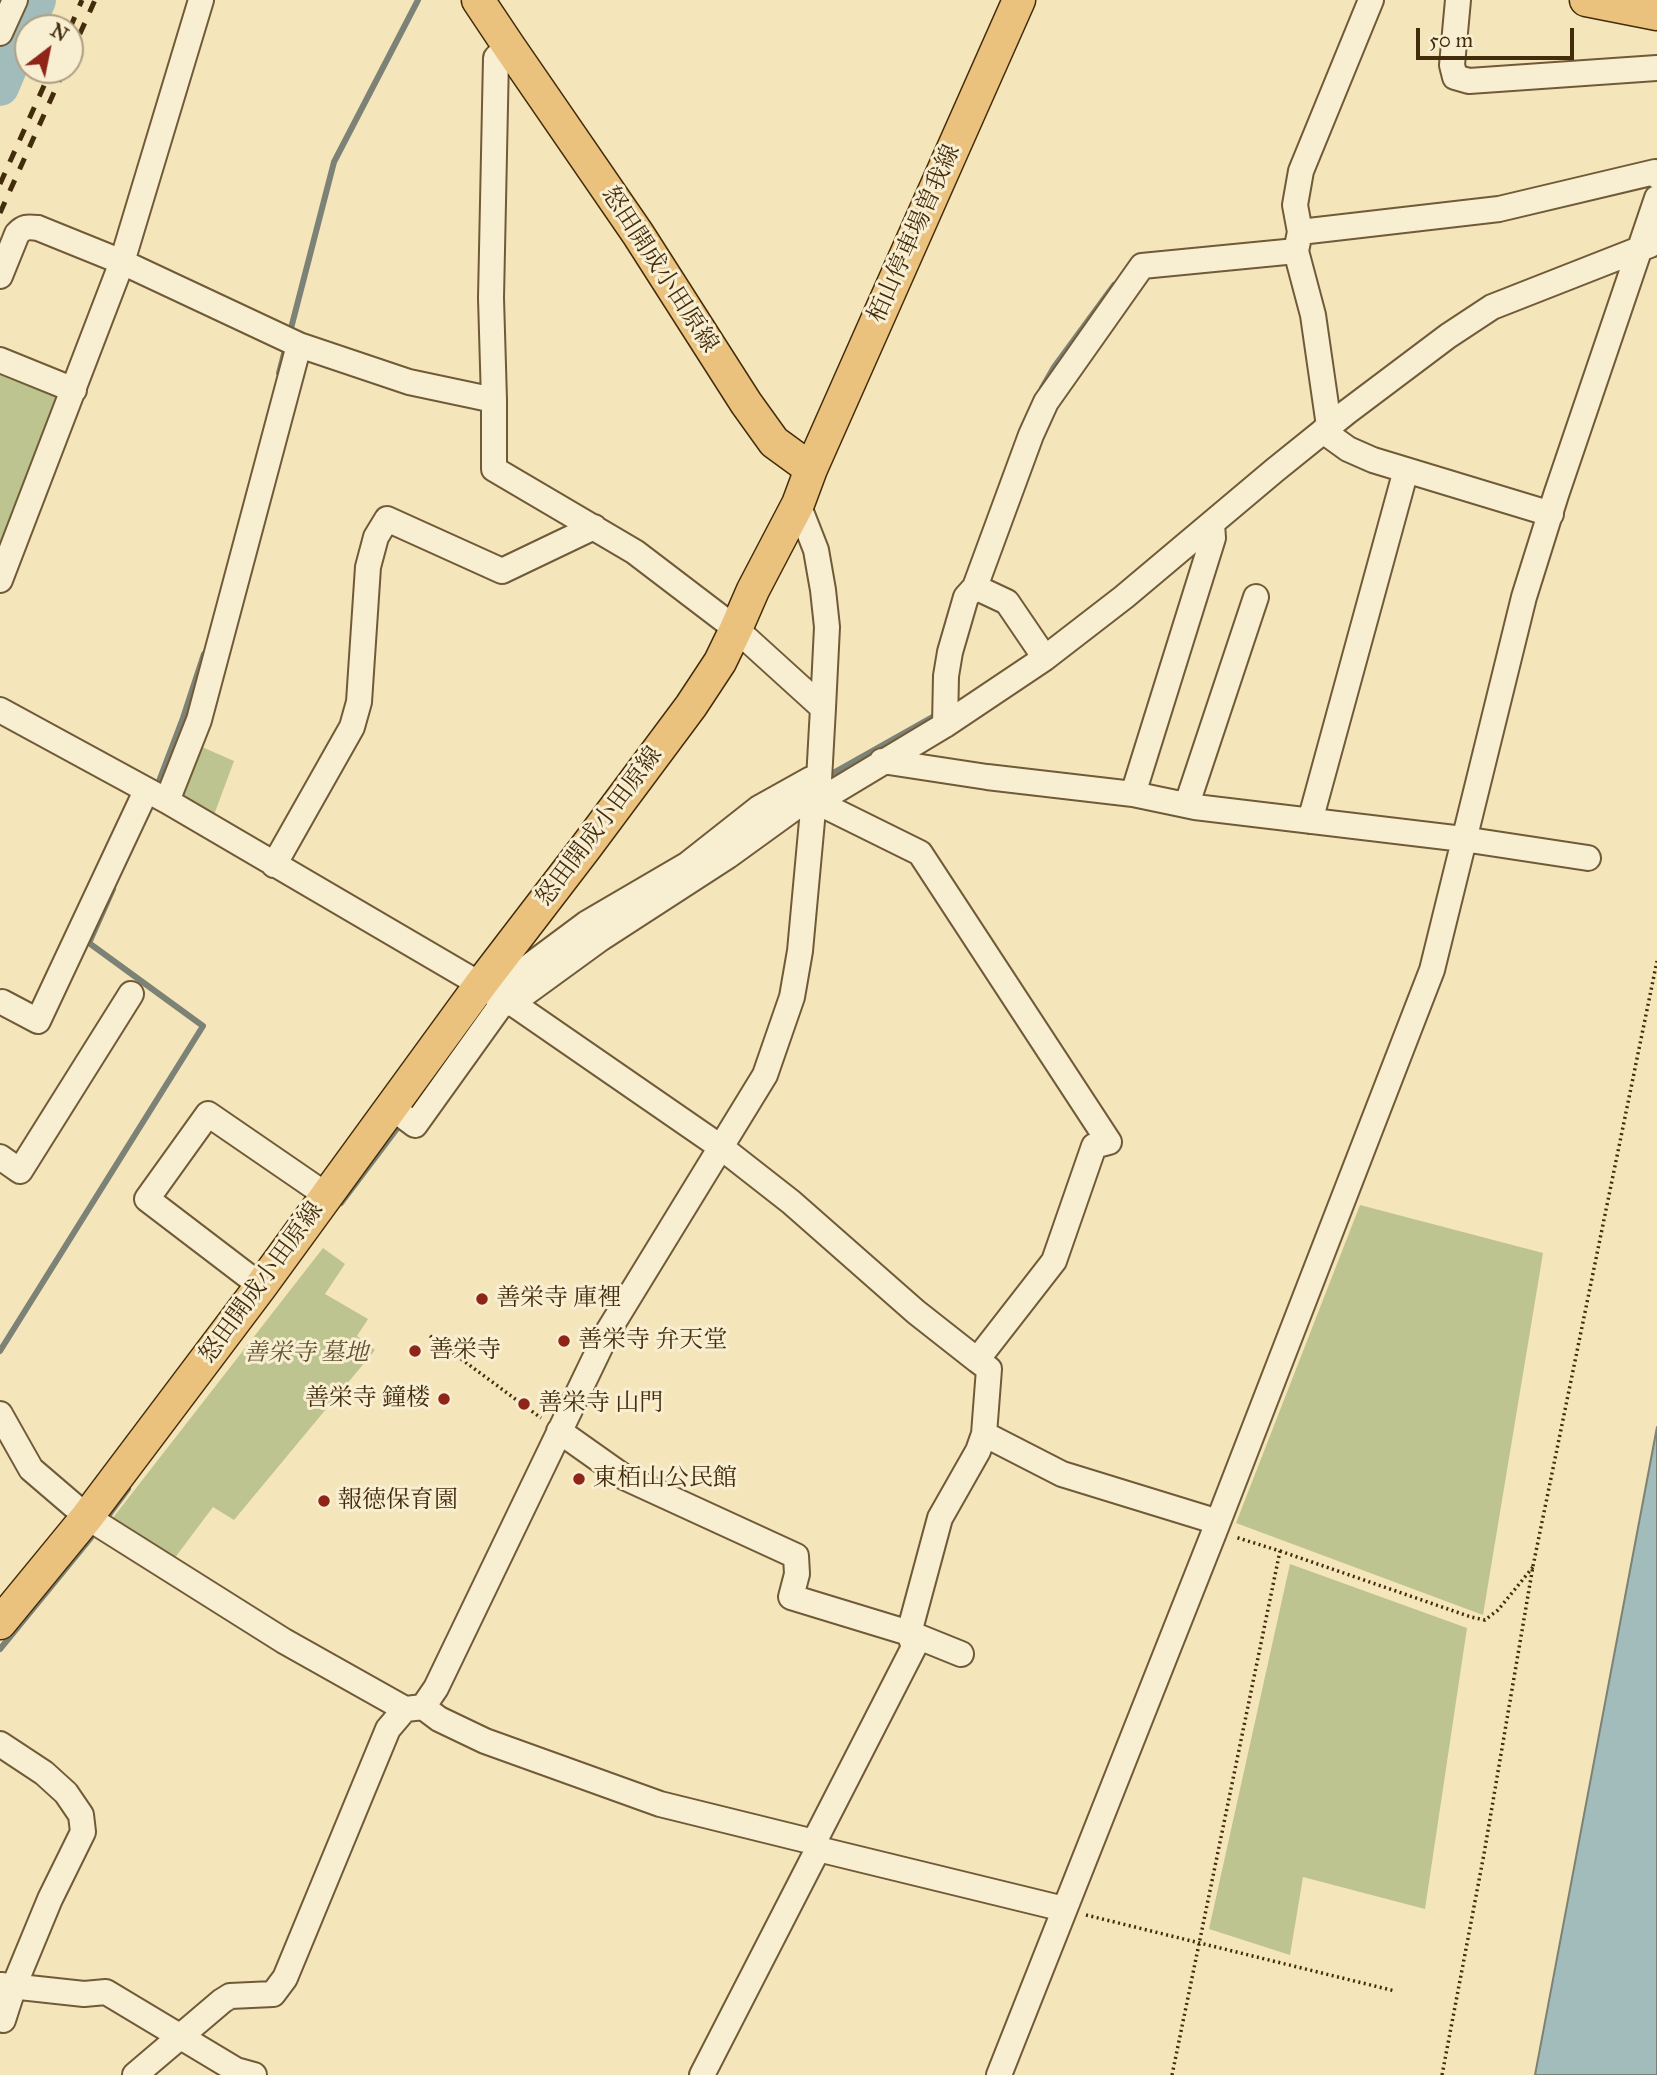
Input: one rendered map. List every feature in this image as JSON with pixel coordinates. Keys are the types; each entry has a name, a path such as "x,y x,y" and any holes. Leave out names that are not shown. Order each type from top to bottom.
{"main road":[{"name":"怒田開成小田原線","path":"0,1623 87,1517 261,1286 391,1107 498,995 578,858 691,706 720,662 753,590 798,504 811,469 774,442 746,403 638,234 478,0"},
{"name":"栢山停車場曽我線","path":"811,469 1019,0"},
{"path":"1586,0 1657,14"}],"street":[{"path":"0,33 15,0"},
{"path":"0,580 122,262 201,0"},
{"path":"1371,0 1301,171 1295,205 1298,241 1313,316 1326,429 1348,449 1373,460 1551,514"},
{"path":"1458,0 1452,65 1455,78 1469,81 1657,68"},
{"path":"508,46 496,58 491,298 494,469 635,552 736,629 823,708"},
{"path":"945,725 946,676 966,597 975,587 1031,435 1046,402 1142,266 1499,209 1655,172 1657,176"},
{"path":"999,2075 1432,970 1524,597 1551,514 1652,243 1657,198"},
{"path":"0,276 17,234 28,226 38,228 122,262 299,345 409,382 494,400"},
{"path":"818,786 827,796 945,725 1045,658 1124,597 1326,429 1448,336 1492,307 1652,243"},
{"path":"2,1002 38,1021 199,720 299,345"},
{"path":"0,360 74,390"},
{"path":"1310,821 1406,470"},
{"path":"135,2075 230,1996 273,1994 285,1978 388,1729 436,1688 607,1333 765,1075 792,997 800,951 813,810 818,786 823,708 827,627 823,590 816,550 798,504"},
{"path":"274,865 352,727 359,702 368,568 376,537 387,519 502,571 594,527"},
{"path":"1133,794 1213,538 1212,524"},
{"path":"975,587 1007,602 1045,658"},
{"path":"1187,803 1256,597"},
{"path":"0,710 156,796 498,995 722,1148 791,1202 916,1312 983,1365"},
{"path":"882,761 987,777 1133,794 1187,803 1195,807 1463,839 1588,858"},
{"path":"498,995 600,939 718,863 804,801 818,786"},
{"path":"702,2075 914,1647 909,1633 940,1518 978,1451 984,1434 983,1365 1054,1261 1094,1146 1109,1142 920,853 829,808 818,786"},
{"path":"0,1157 20,1171 131,994"},
{"path":"261,1286 147,1199 208,1114 326,1195"},
{"path":"0,1414 31,1469 87,1517 284,1641 414,1708 485,1741 660,1804 1064,1909"},
{"path":"559,1432 624,1477 796,1556 797,1574 792,1597 909,1633 961,1654"},
{"path":"984,1434 1062,1474 1216,1526"},
{"path":"0,1744 44,1773 66,1793 81,1815 83,1832 7,1986 3,2020"},
{"path":"7,1986 84,1994 106,1992 242,2073"}],"path":[{"path":"1442,2075 1484,1854 1533,1566 1657,961"},
{"path":"430,1336 559,1432"},
{"path":"1216,1526 1471,1618 1485,1620 1498,1610 1533,1566"},
{"path":"1172,2075 1280,1551"},
{"path":"1064,1909 1395,1991"}],"green space":[{"path":"0,369 64,396 0,565"},
{"path":"193,743 234,761 211,823 172,800"},
{"path":"1360,1205 1543,1253 1483,1615 1236,1523"},
{"name":"善栄寺 墓地","path":"323,1248 345,1264 325,1294 368,1319 357,1336 375,1350 234,1520 213,1507 174,1559 112,1519"},
{"path":"1290,1564 1467,1628 1425,1909 1303,1877 1290,1955 1209,1929"}],"water":[{"path":"1657,1427 1657,2075 1535,2075"}],"waterway":[{"path":"0,87 37,0"},
{"path":"289,336 334,162 418,0"},
{"path":"1042,388 1054,367 1114,285"},
{"path":"279,373 286,346"},
{"path":"156,789 204,654"},
{"path":"826,777 937,712"},
{"path":"0,1351 203,1026 89,943 113,889"},
{"path":"408,1113 427,1088"},
{"path":"341,1203 402,1122"},
{"path":"105,1520 128,1489"},
{"path":"0,1649 98,1529"}],"railway":[{"path":"76,14 82,0"},
{"path":"84,25 95,0"},
{"path":"0,184 45,84"},
{"path":"0,213 58,84"}],"place":[{"name":"善栄寺 庫裡","path":"482,1299"},
{"name":"善栄寺 弁天堂","path":"564,1341"},
{"name":"善栄寺","path":"415,1351"},
{"name":"善栄寺 鐘楼","path":"444,1399"},
{"name":"善栄寺 山門","path":"524,1404"},
{"name":"東栢山公民館","path":"579,1479"},
{"name":"報徳保育園","path":"324,1501"}]}
